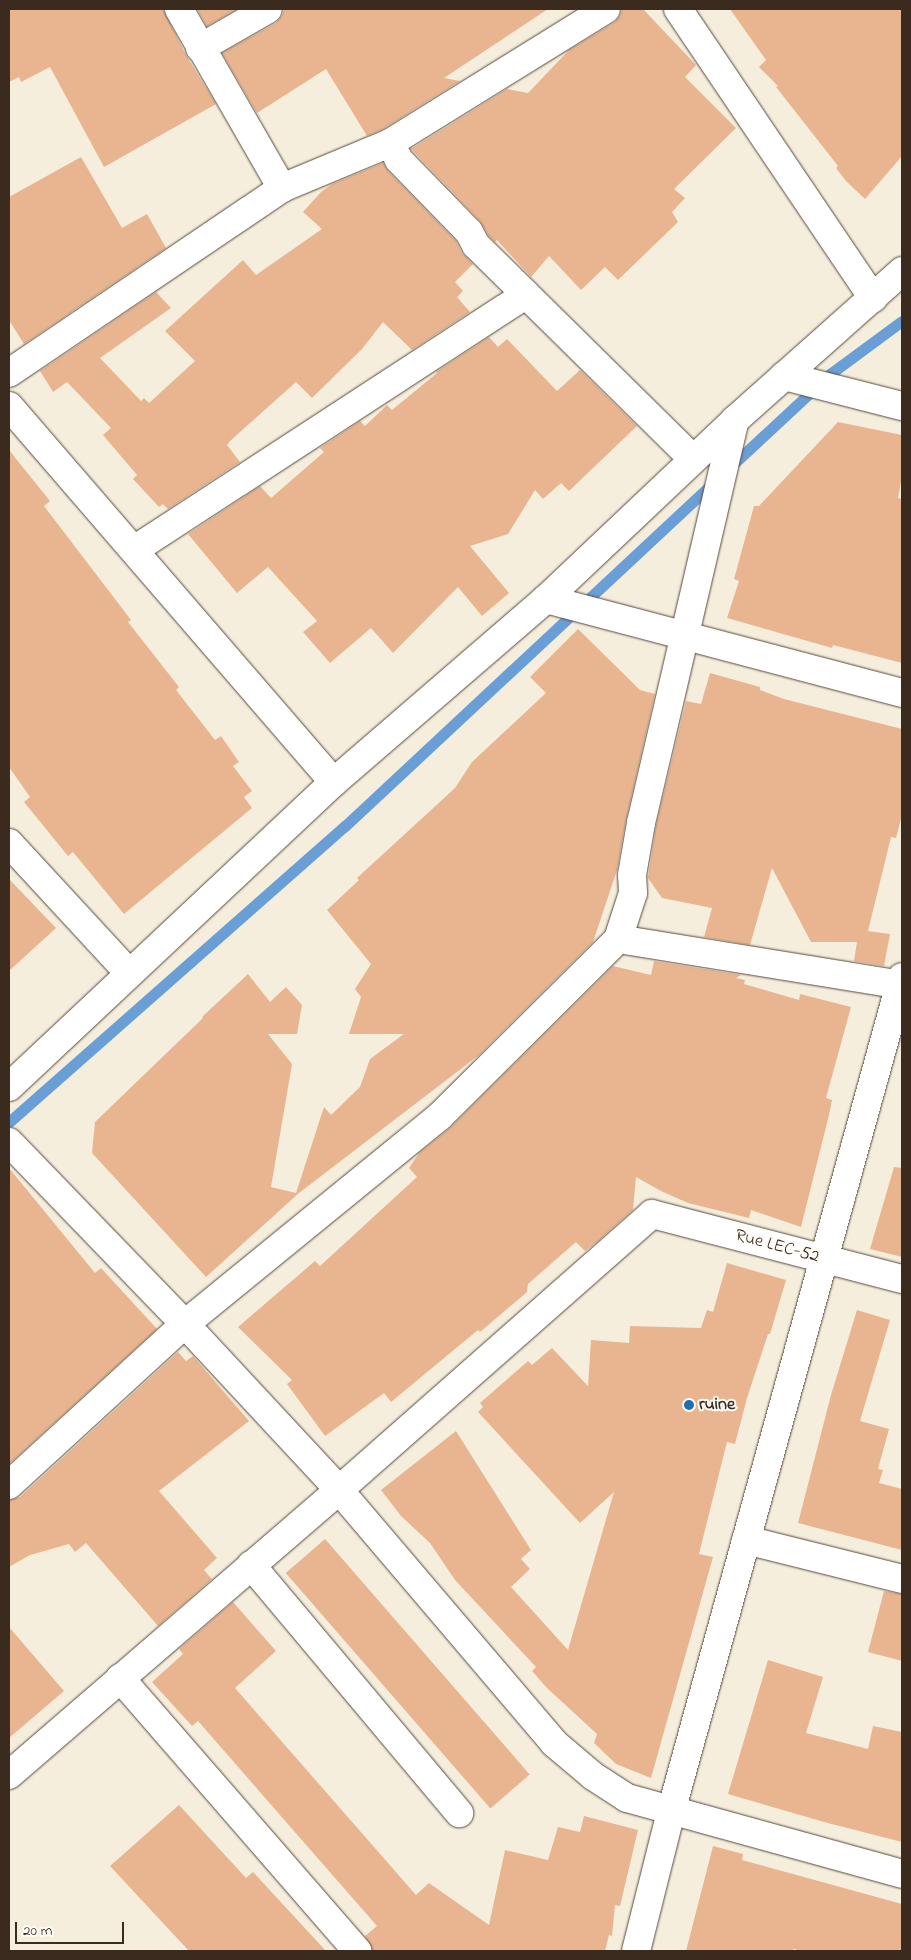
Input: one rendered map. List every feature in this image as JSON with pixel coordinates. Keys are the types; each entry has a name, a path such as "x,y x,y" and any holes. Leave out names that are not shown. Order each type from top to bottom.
{"street":[{"path":"179,9 282,188"},
{"path":"200,48 268,9"},
{"path":"9,373 282,188 390,143 606,9"},
{"path":"678,9 873,298"},
{"path":"390,143 399,160 469,232 476,245 694,459"},
{"path":"9,1087 334,782 546,599 735,420 902,271"},
{"path":"134,550 526,294"},
{"path":"784,376 902,406"},
{"path":"9,406 334,782"},
{"path":"9,1485 185,1324 439,1117 618,939 633,893 632,875 642,823 735,420"},
{"path":"546,599 902,693"},
{"path":"9,843 129,973"},
{"path":"618,939 902,982 672,1808 636,1951"},
{"path":"9,1142 185,1324 339,1490 554,1743 593,1776 628,1798 672,1808 902,1874"},
{"name":"Rue LEC-52","path":"339,1490 652,1214 902,1280"},
{"path":"9,1776 339,1490"},
{"path":"746,1540 902,1579"},
{"path":"251,1565 459,1813"},
{"path":"120,1678 357,1951"}],"building":[{"path":"9,9 163,9 186,55 216,104 104,167 50,67 21,82 19,77 9,82"},
{"path":"197,9 237,9 207,26"},
{"path":"284,9 548,9 444,78 460,81 383,129 367,136 326,69 257,113 222,53 276,23 282,16"},
{"path":"622,9 643,9 696,65 685,77 736,128 674,189 685,198 672,212 678,222 618,280 605,267 581,290 549,256 531,277 497,240 495,242 489,236 480,221 411,149 507,89 528,93 569,50 615,22 620,16"},
{"path":"730,9 902,9 902,156 865,199 846,181 836,168 838,166 776,87 778,86 759,67 766,60"},
{"path":"81,157 122,228 147,214 166,248 24,344 9,320 9,197"},
{"path":"383,163 388,171 456,241 462,253 473,264 455,282 463,291 457,297 470,312 412,350 383,322 362,349 312,398 296,382 230,441 227,445 240,462 168,509 163,504 159,507 133,479 137,475 103,435 111,428 67,382 53,392 40,371 156,292 171,308 100,358 141,401 144,398 149,403 195,361 165,331 243,260 256,275 322,229 303,212 321,192 332,184"},
{"path":"489,337 498,347 507,339 557,391 580,370 637,426 569,491 561,483 543,499 535,490 508,534 470,546 509,593 482,616 458,587 393,653 371,628 330,663 303,632 317,621 268,567 237,593 188,534 260,486 271,498 324,452 320,448 360,421 365,426 387,405 392,410 436,372"},
{"path":"838,422 902,435 902,477 898,498 902,499 902,663 833,645 832,648 727,618 739,581 734,579 754,506 759,506"},
{"path":"9,450 50,501 44,506 131,620 128,622 179,687 176,690 215,740 221,736 239,762 233,766 252,791 244,797 252,808 124,914 73,852 68,856 24,802 30,797 9,767"},
{"path":"578,629 640,690 655,694 626,820 617,870 593,942 479,1055 299,1193 206,1277 92,1153 95,1122 248,974 270,1002 286,987 302,1005 297,1034 268,1034 292,1064 271,1187 296,1193 324,1107 331,1115 360,1087 370,1059 404,1034 349,1034 361,997 355,989 371,964 327,910 359,880 357,878 455,788 472,762 546,693 530,677"},
{"path":"710,673 760,687 760,690 784,699 902,729 902,815 896,838 891,837 868,931 890,934 884,966 854,961 857,942 811,942 772,868 750,945 704,937 712,908 662,898 648,878 656,826 686,701 701,704"},
{"path":"9,879 56,928 9,971"},
{"path":"654,961 741,975 736,978 745,980 744,984 799,1000 800,994 851,1007 826,1098 832,1100 801,1227 751,1210 749,1218 688,1203 636,1177 633,1210 598,1241 585,1251 576,1242 528,1284 527,1292 480,1332 478,1330 391,1402 384,1393 325,1436 287,1384 292,1380 238,1327 315,1261 320,1266 417,1177 409,1168 419,1153 450,1128 613,966 651,975"},
{"path":"894,1167 902,1168 902,1257 870,1249"},
{"path":"9,1168 95,1273 101,1268 157,1329 9,1464"},
{"path":"727,1263 786,1280 770,1334 768,1334 747,1398 735,1444 727,1442 699,1554 713,1557 651,1778 616,1764 594,1743 597,1734 547,1688 532,1671 536,1667 455,1580 430,1543 401,1516 381,1490 456,1431 531,1550 521,1559 530,1569 511,1587 568,1650 614,1492 580,1523 478,1412 483,1407 480,1403 528,1361 532,1365 552,1348 588,1386 591,1340 629,1343 630,1326 701,1328 707,1310 713,1312"},
{"path":"857,1310 890,1320 860,1421 889,1429 878,1469 883,1470 879,1483 902,1489 902,1550 798,1523 831,1395"},
{"path":"178,1352 186,1361 193,1356 249,1421 159,1491 217,1558 204,1570 212,1579 158,1626 86,1543 75,1552 69,1544 30,1555 9,1567 9,1500 20,1497"},
{"path":"325,1539 530,1774 490,1809 286,1573"},
{"path":"884,1591 902,1594 902,1661 868,1652"},
{"path":"233,1602 276,1651 235,1688 416,1895 429,1883 489,1925 505,1850 548,1860 558,1827 580,1832 584,1816 638,1830 620,1906 615,1905 612,1936 609,1935 605,1951 372,1951 365,1936 377,1926 198,1721 192,1726 152,1682 183,1654 179,1649"},
{"path":"9,1627 64,1691 9,1738"},
{"path":"768,1660 823,1677 806,1733 868,1749 873,1726 902,1732 902,1842 728,1794"},
{"path":"179,1805 246,1878 253,1872 326,1951 189,1951 110,1866"},
{"path":"713,1846 743,1854 742,1860 902,1904 902,1951 803,1951 793,1949 793,1951 686,1951"}],"waterway":[{"path":"730,467 830,374 902,321"},
{"path":"9,1122 345,826 715,481"}],"place":[{"name":"ruine","path":"689,1405"}]}
